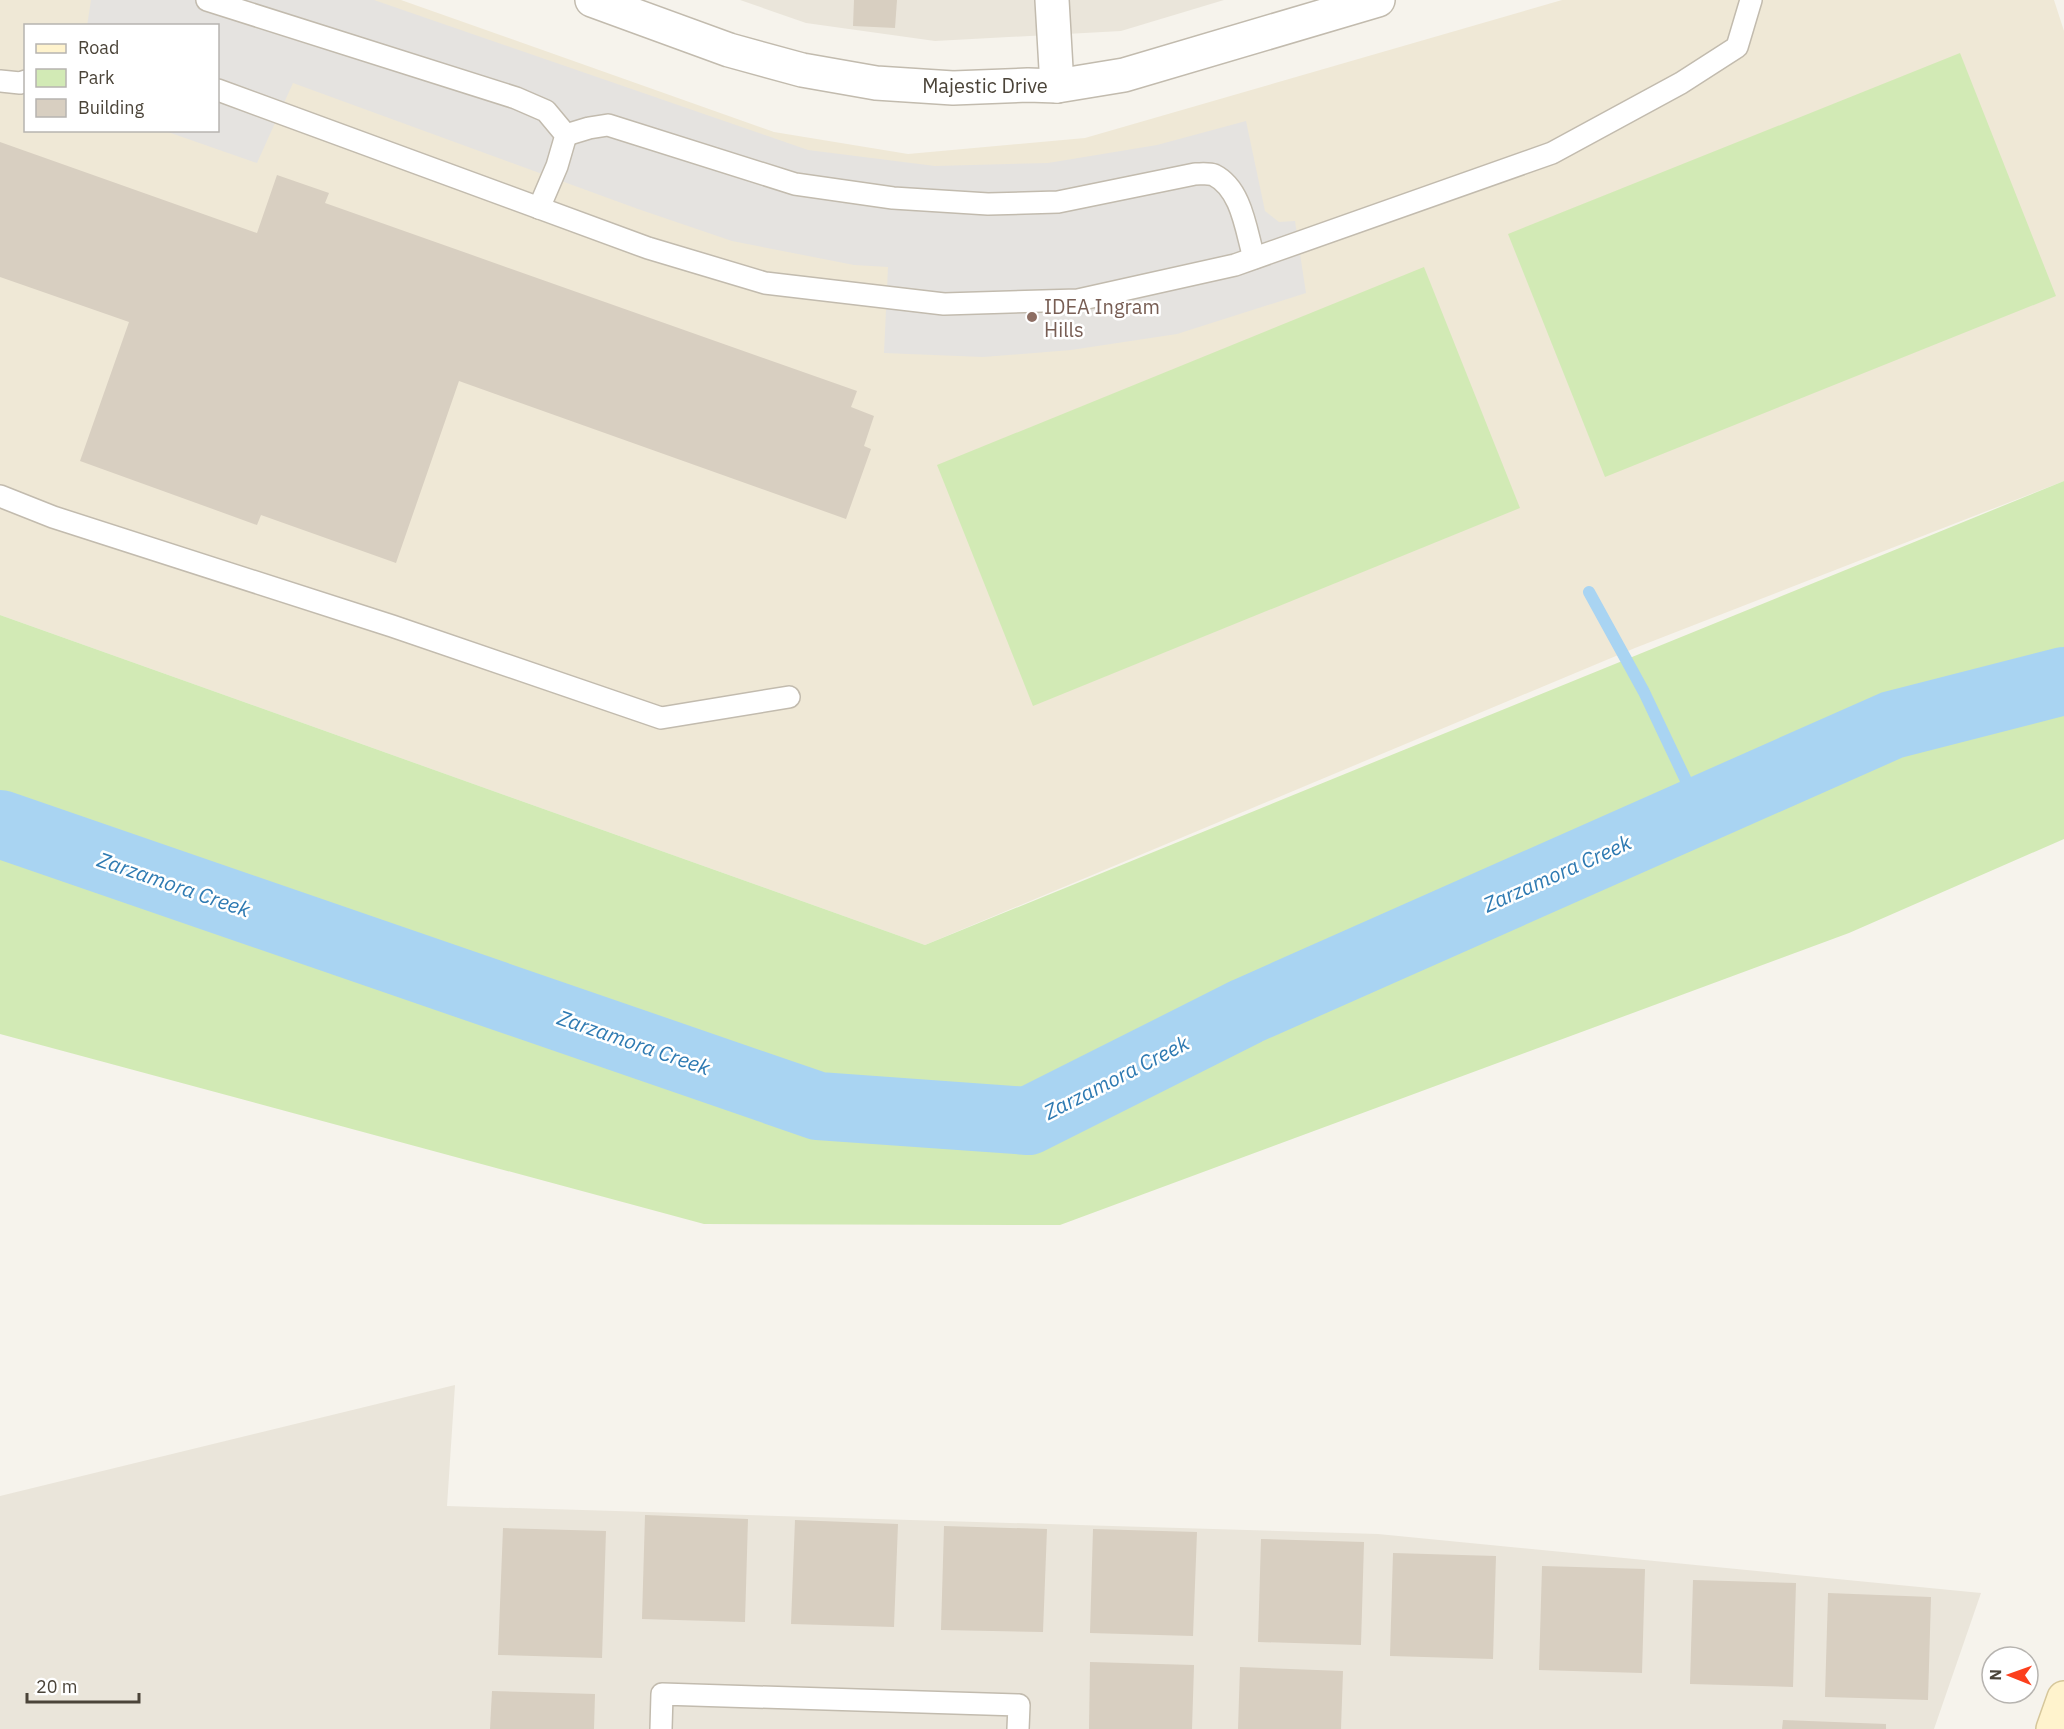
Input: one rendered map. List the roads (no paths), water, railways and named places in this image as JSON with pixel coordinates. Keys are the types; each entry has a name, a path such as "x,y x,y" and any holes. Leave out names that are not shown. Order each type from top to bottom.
{"street":[{"name":"Majestic Drive","path":"592,0 729,50 801,70 876,82 953,88 1057,86 1124,75 1378,0"},
{"path":"1052,0 1057,86"},
{"path":"2053,1729 2064,1698"}],"lane":[{"path":"207,0 516,98 546,111 566,135"},
{"path":"219,90 648,248 765,283 944,304 1078,300 1235,265 1552,153 1681,83 1737,47 1751,0"},
{"path":"0,81 24,82"},
{"path":"566,135 589,128 608,126 795,184 893,198 988,204 1058,202 1195,174 1212,174 1226,184 1237,201 1254,258"},
{"path":"539,208 557,166 566,135"},
{"path":"0,496 53,517 392,626 661,718 789,697"},
{"path":"661,1729 662,1694 1019,1705 1018,1729"}],"waterway":[{"path":"1589,592 1644,692 1700,810"},
{"name":"Zarzamora Creek","path":"0,824 818,1106 1028,1121 1247,1011 1892,725 2064,681"}],"place":[{"name":"IDEA Ingram Hills","path":"1032,317"}]}
